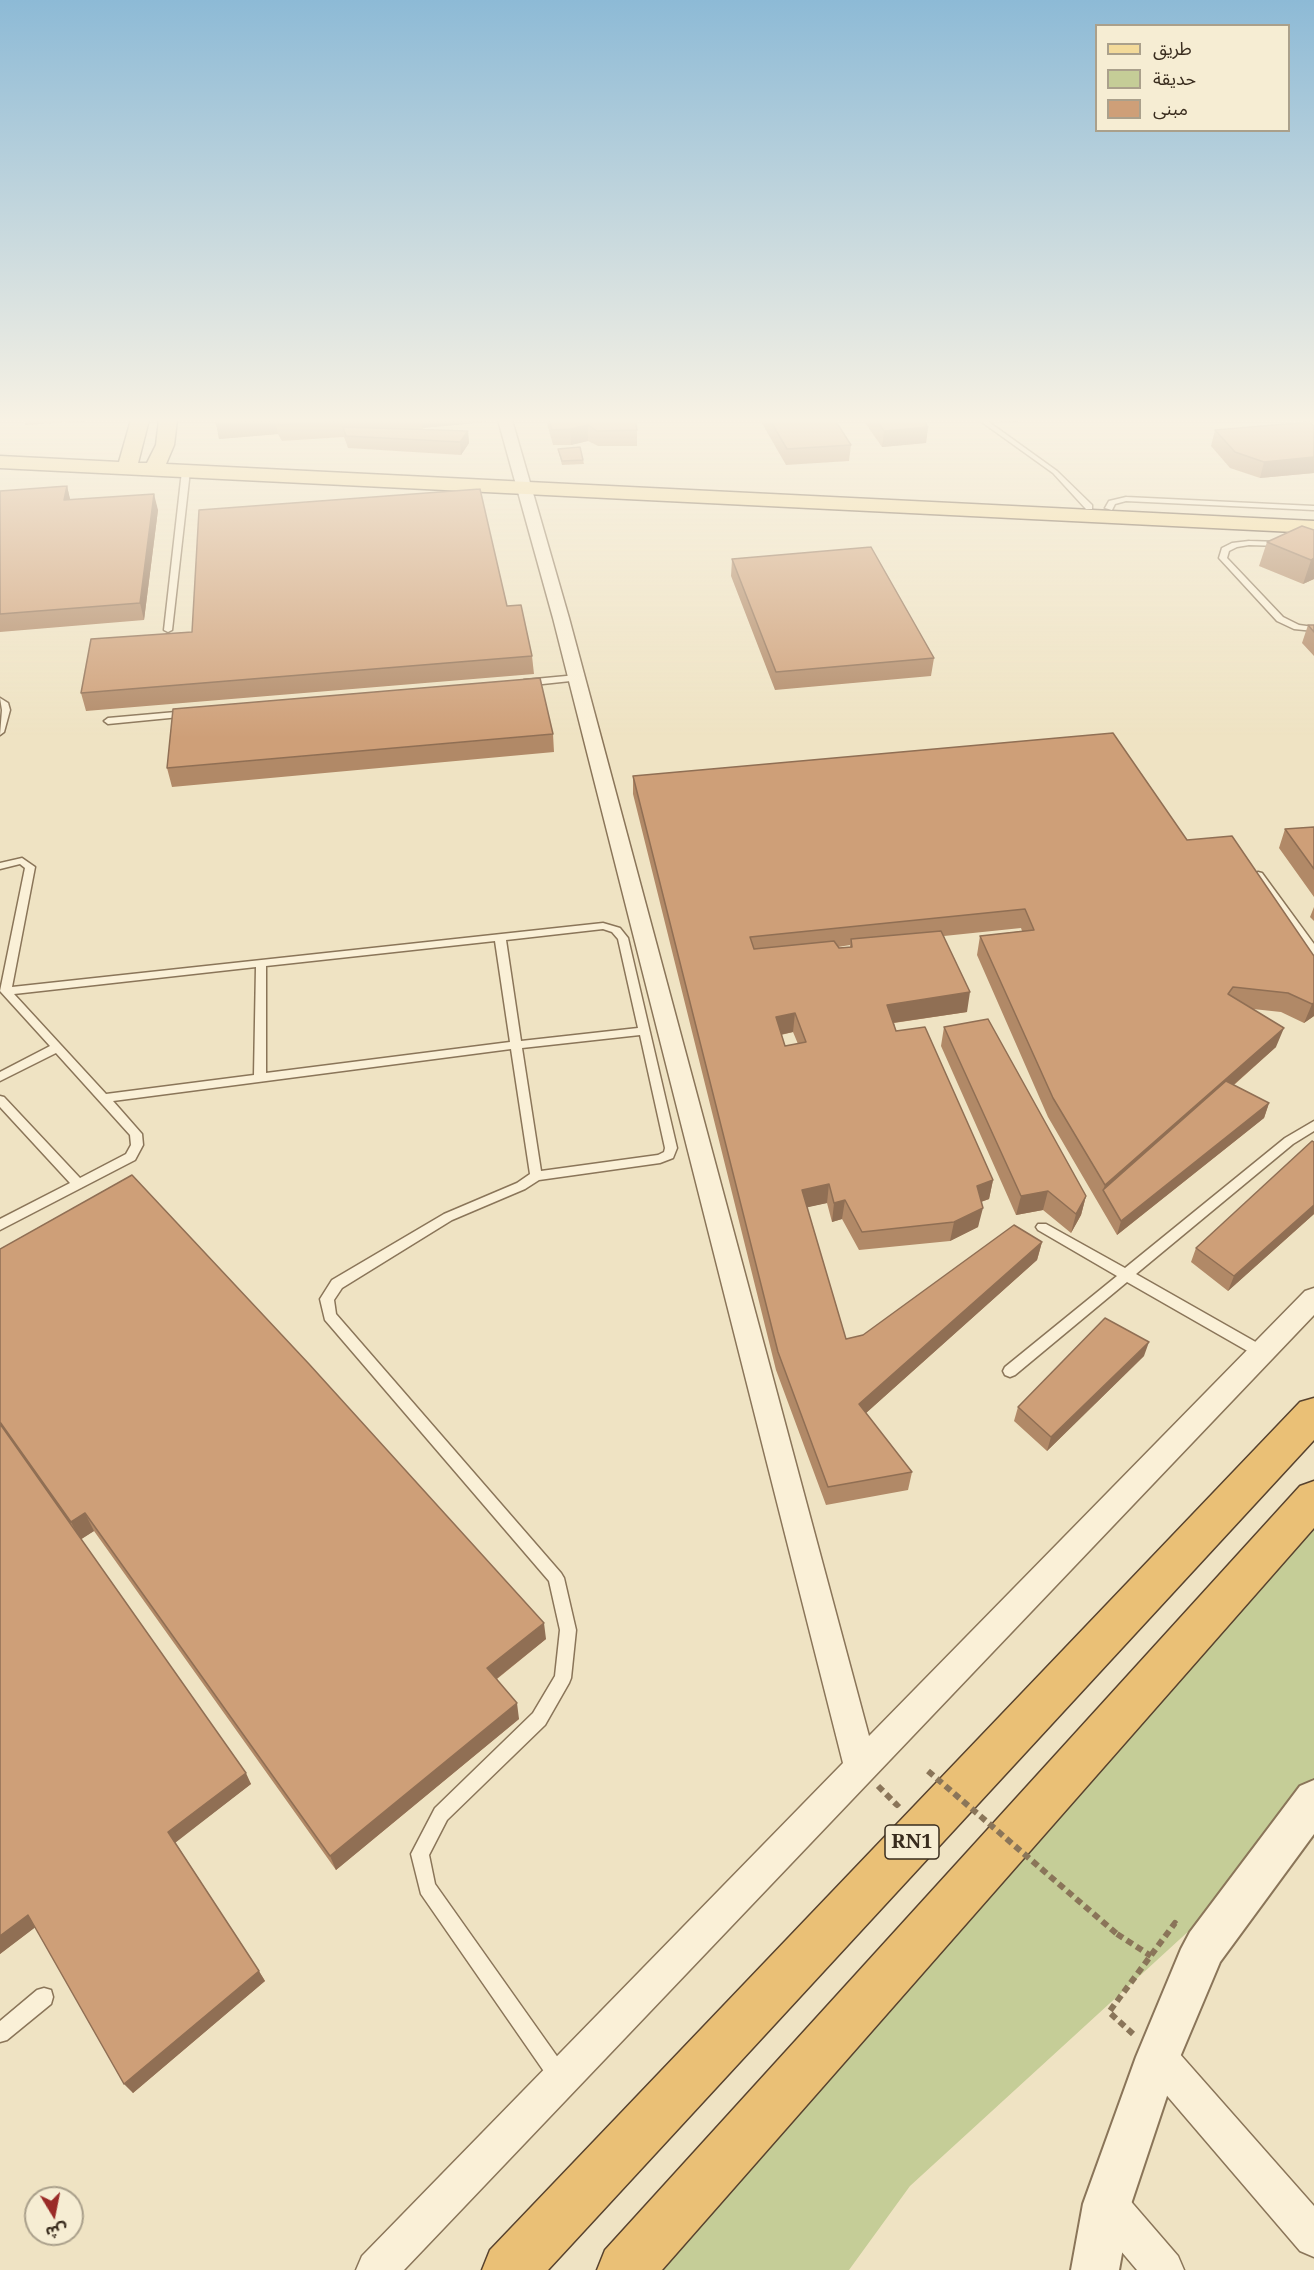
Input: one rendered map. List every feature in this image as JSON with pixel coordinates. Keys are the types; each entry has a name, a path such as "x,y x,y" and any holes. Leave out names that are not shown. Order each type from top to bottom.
{"highway":[{"name":"RN1","path":"510,2270 1314,1414"},
{"path":"625,2270 1314,1498"}],"street":[{"path":"534,526 577,678 861,1769"},
{"path":"376,2270 1314,1298"},
{"path":"1095,2270 1107,2204 1158,2057 1196,1964 1205,1947 1314,1800"},
{"path":"1158,2057 1314,2237"},
{"path":"1107,2204 1164,2270"}],"lane":[{"path":"168,630 180,526"},
{"path":"1242,544 1255,552"},
{"path":"1291,544 1242,544 1225,550 1222,554 1227,564 1280,619 1297,627 1314,629"},
{"path":"518,684 577,678"},
{"path":"0,701 5,705 6,710 0,732"},
{"path":"108,721 201,713"},
{"path":"0,866 22,861 30,867 3,988"},
{"path":"1248,862 1314,951"},
{"path":"3,988 603,926 616,930 623,938 671,1148 669,1155 660,1159 536,1176 521,1186 448,1217 337,1284 327,1299 330,1316 556,1578 568,1630 563,1678 539,1719 441,1814 420,1854 427,1888 561,2079"},
{"path":"500,937 536,1176"},
{"path":"260,1078 261,963"},
{"path":"0,1225 131,1157 136,1145 136,1134 3,988"},
{"path":"104,1098 643,1031"},
{"path":"0,1077 58,1047"},
{"path":"0,1100 78,1184"},
{"path":"1010,1371 1289,1141 1314,1125"},
{"path":"1042,1227 1263,1353"},
{"path":"0,2033 44,1997"}],"path":[{"path":"928,1771 1117,1934 1151,1956"},
{"path":"1158,2057 1109,2012 1175,1923 1205,1947"}],"green space":[{"path":"1314,1498 1314,1785 1238,1886 910,2186 849,2270 625,2270"}],"building":[{"path":"0,526 150,526 140,603 0,614"},
{"path":"198,526 489,526 507,606 521,605 532,656 81,693 91,639 192,632"},
{"path":"1302,526 1314,530 1314,558 1311,560 1267,542"},
{"path":"871,547 934,658 776,672 732,559"},
{"path":"540,678 553,734 167,768 173,709"},
{"path":"1113,733 1187,840 1232,836 1314,956 1314,1003 1312,1004 1288,993 1233,987 1228,994 1284,1028 1105,1185 1053,1098 980,936 1034,930 1025,909 750,937 754,949 834,941 839,948 852,947 851,939 941,931 970,992 887,1005 896,1031 925,1027 993,1180 977,1186 983,1208 954,1222 862,1232 845,1200 834,1203 829,1184 802,1190 846,1339 863,1335 1014,1225 1042,1242 859,1404 912,1472 828,1487 778,1352 633,776","holes":["795,1013 806,1042 785,1046 776,1017"]},
{"path":"1314,827 1314,869 1285,829"},
{"path":"988,1019 1086,1196 1076,1214 1048,1191 1021,1196 944,1027"},
{"path":"1226,1081 1269,1103 1121,1221 1103,1190"},
{"path":"1312,1141 1314,1142 1314,1205 1234,1276 1196,1248"},
{"path":"132,1175 309,1364 544,1623 487,1668 517,1703 330,1856 85,1513 71,1522 0,1422 0,1249"},
{"path":"1105,1318 1149,1342 1051,1437 1018,1407"},
{"path":"0,1424 246,1773 168,1832 259,1971 124,2084 28,1915 0,1936"}]}
